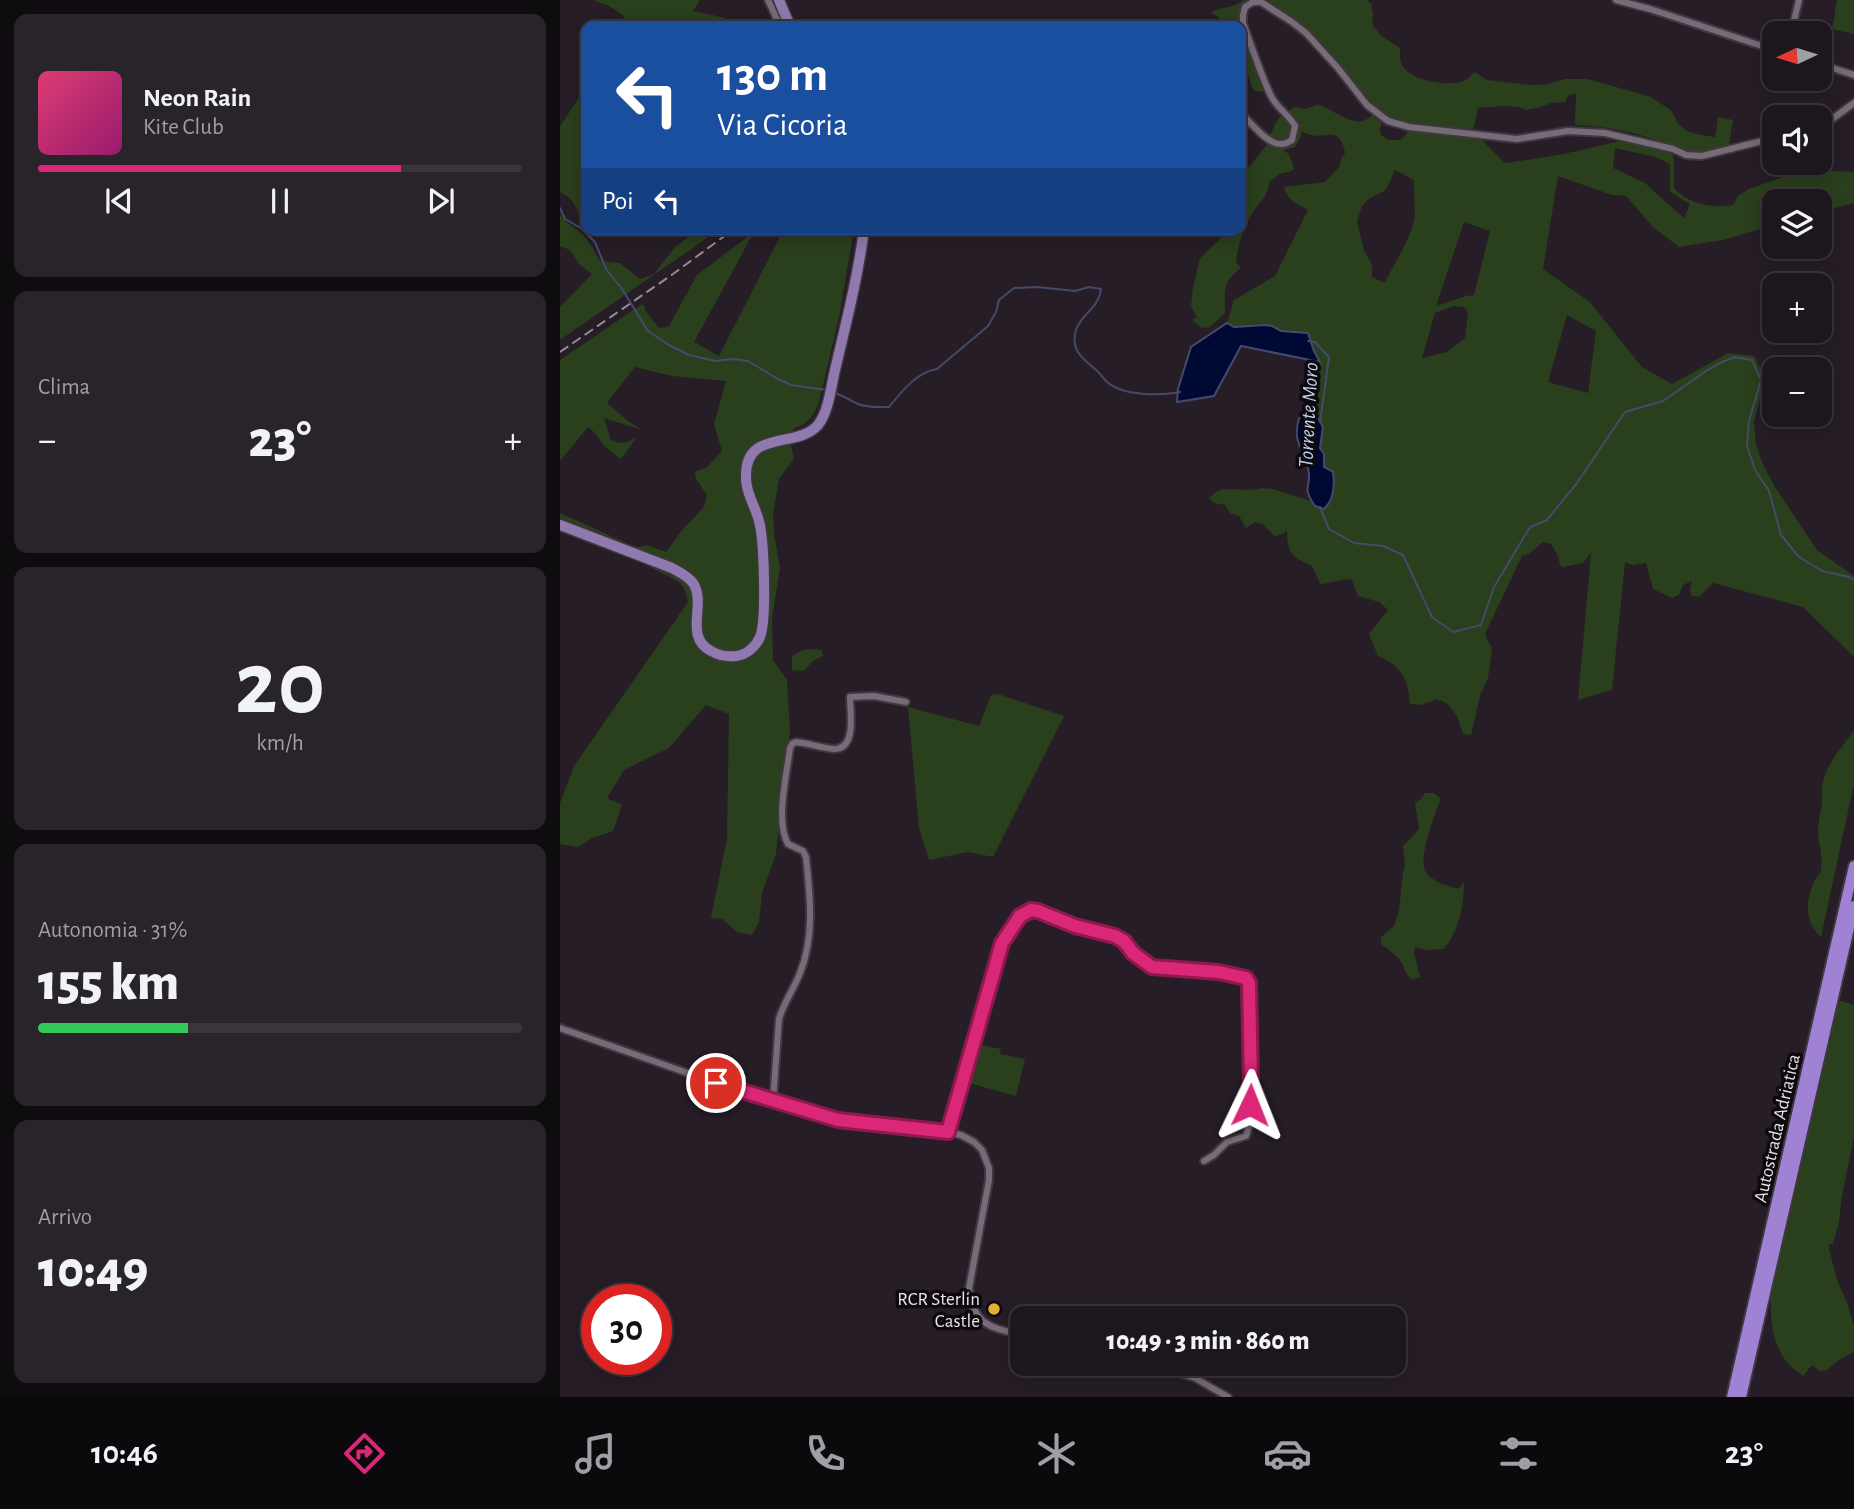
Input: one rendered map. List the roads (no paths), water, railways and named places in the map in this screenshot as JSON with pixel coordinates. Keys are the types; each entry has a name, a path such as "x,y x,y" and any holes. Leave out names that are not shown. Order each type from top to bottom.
{"highway":[{"name":"Autostrada Adriatica","path":"1741,1397 1773,1235 1854,866"},
{"name":"Autostrada Adriatica","path":"1732,1397 1854,906"}],"main road":[{"path":"779,0 785,21"},
{"path":"560,525 672,568 688,577 697,594 696,627 700,641 712,652 740,655 759,640 764,608 760,523 746,483 747,465 753,453 761,446 807,433 821,421 847,318 863,235"}],"street":[{"path":"768,0 780,21"},
{"path":"1616,0 1762,46"},
{"path":"1794,21 1799,0"},
{"path":"1243,21 1245,6 1253,2 1261,2 1286,18 1306,33 1338,67 1367,105 1388,121 1398,124 1517,139 1568,131 1605,133 1673,149 1686,155 1702,156 1762,141"},
{"path":"1246,31 1276,105 1291,118 1295,126 1292,140 1275,144 1246,118"},
{"path":"1832,68 1854,75"},
{"path":"1832,119 1854,103"},
{"path":"773,1101 779,1019 802,970 811,924 806,857 803,850 788,844 783,832 790,748 796,742 831,749 841,748 849,740 850,697 874,696 906,702"},
{"path":"948,1132 1002,943 1020,916 1031,910 1075,926 1115,936 1152,967 1219,972 1246,978 1249,983 1249,1126 1246,1136 1227,1142 1214,1156 1204,1161"},
{"path":"560,1028 716,1083 838,1120 948,1132 974,1142 982,1150 989,1168 989,1180 968,1288 971,1305 980,1319 991,1326 1010,1332"},
{"path":"1189,1376 1228,1397"}],"water":[{"path":"1227,323 1234,327 1265,325 1281,331 1308,333 1320,362 1241,346 1214,396 1177,402 1178,389 1191,347"},
{"path":"1299,418 1318,418 1323,427 1320,448 1324,454 1324,467 1333,472 1334,482 1332,497 1324,509 1315,506 1308,494 1308,468 1297,439"}],"waterway":[{"name":"Torrente Moro","path":"560,208 565,219 581,228"},
{"name":"Torrente Moro","path":"588,235 595,242 606,269 648,331 669,345 689,355 715,361 748,361 791,385 827,390"},
{"name":"Torrente Moro","path":"835,393 862,405 889,407 917,378 937,369 988,326 999,300 1014,288 1037,287 1075,291 1089,287 1101,289 1097,301 1076,330 1075,343 1078,353 1114,387 1152,394 1180,392"},
{"name":"Torrente Moro","path":"1308,341 1315,342 1329,357 1320,422"},
{"name":"Torrente Moro","path":"1320,507 1329,529 1354,543 1383,546 1403,555 1432,617 1453,632 1481,625 1494,587 1530,527 1547,520 1577,483 1625,412 1663,401 1706,371 1735,357 1752,360 1761,380 1749,421 1747,446 1755,470 1769,491 1781,535 1799,557 1822,571 1854,580"}],"railway":[{"path":"560,352 726,235"}],"place":[{"name":"RCR Sterlin Castle","path":"994,1309"}]}
